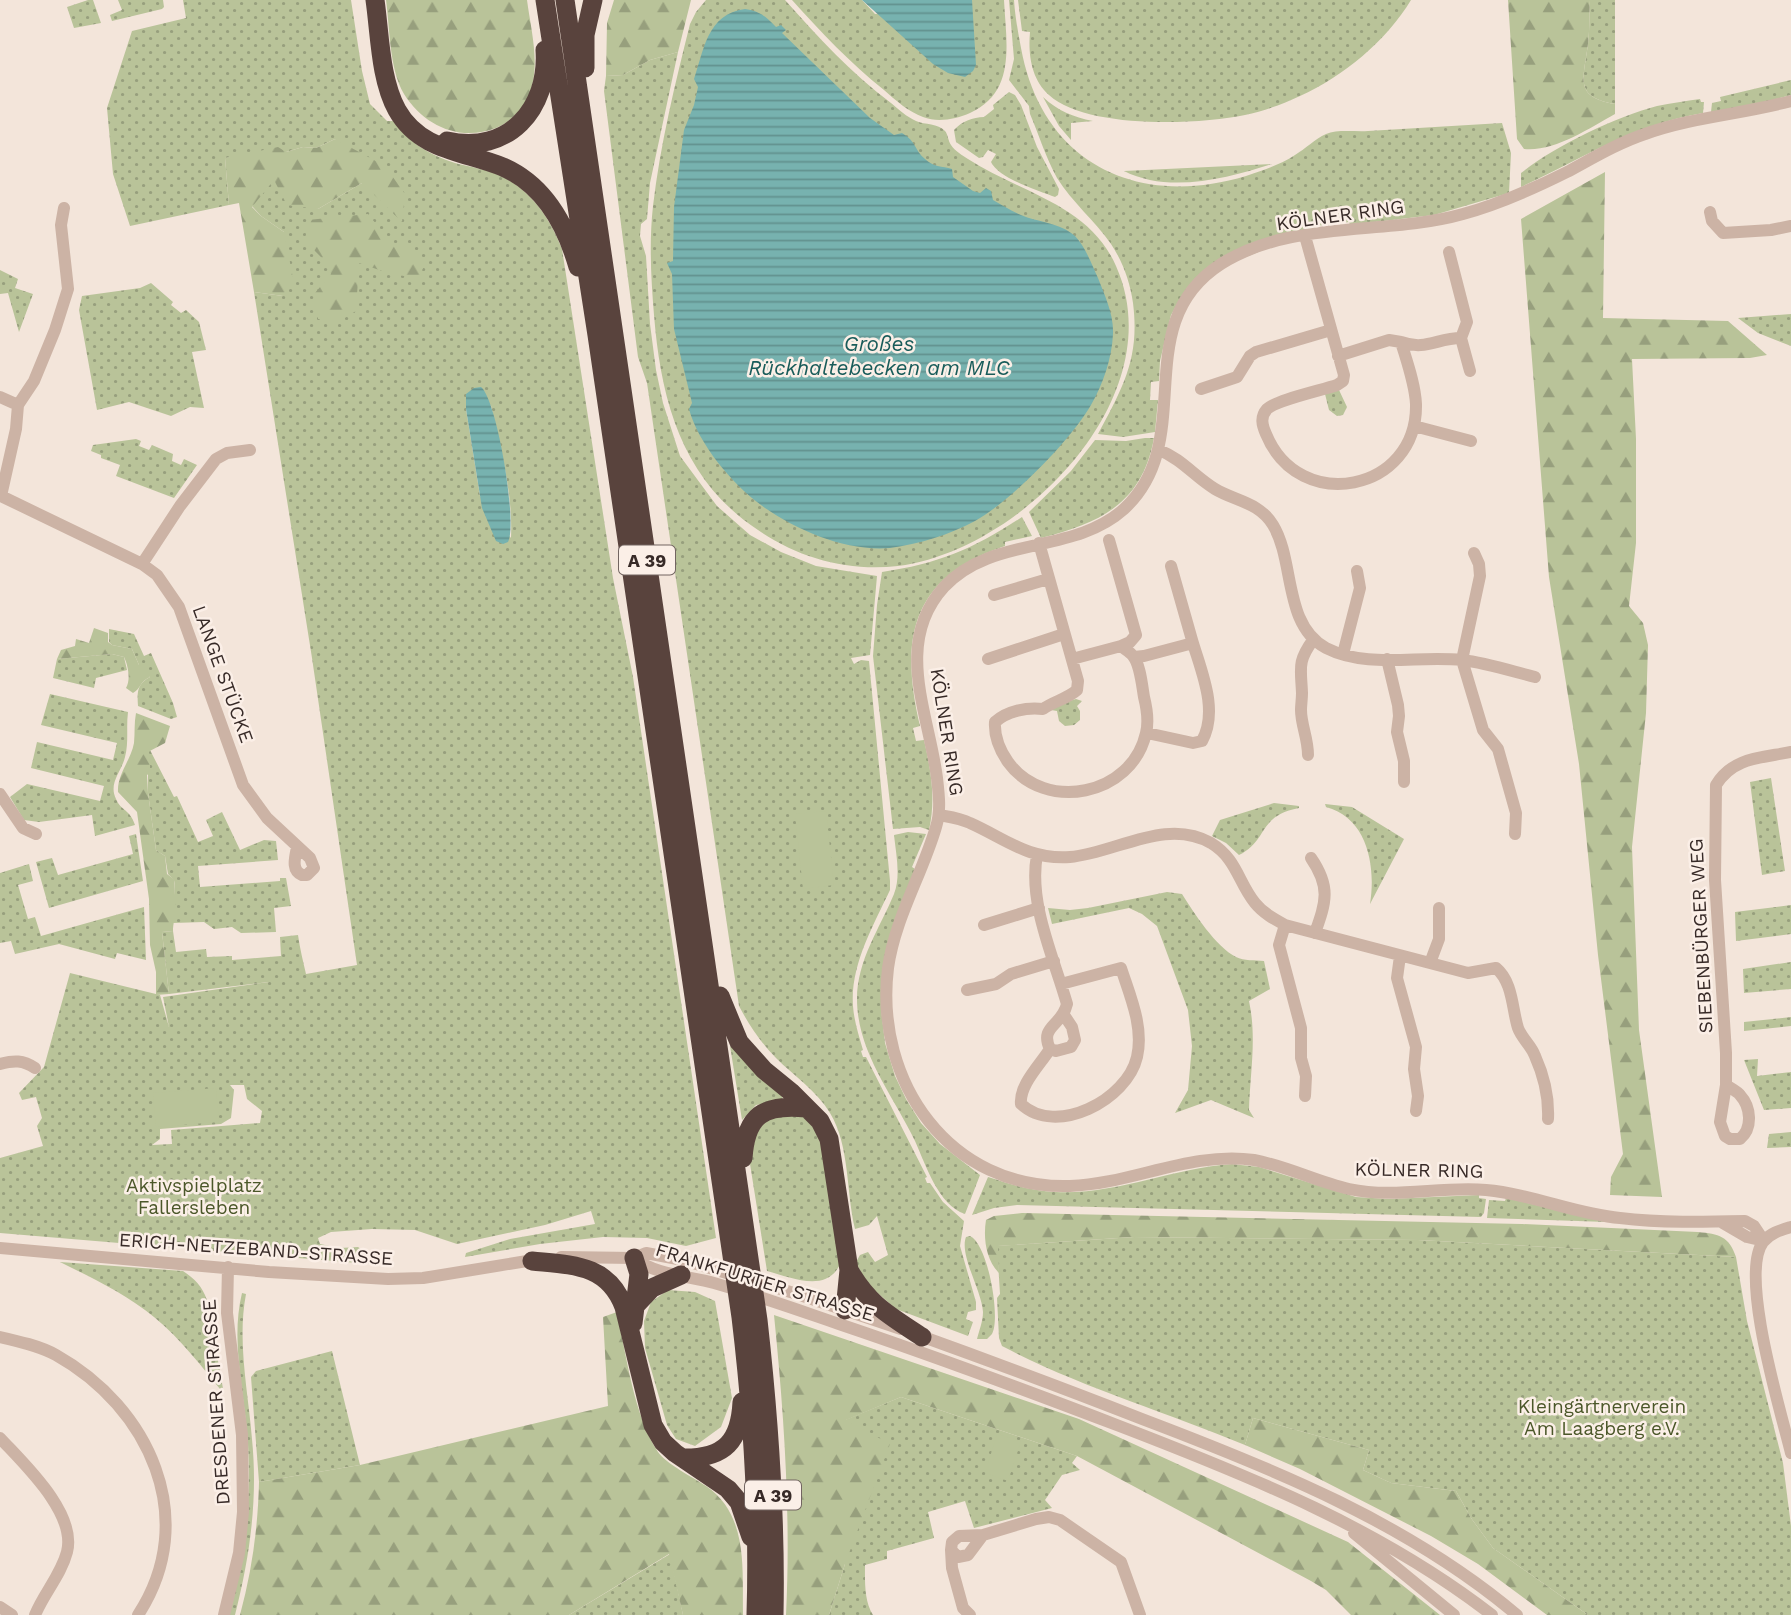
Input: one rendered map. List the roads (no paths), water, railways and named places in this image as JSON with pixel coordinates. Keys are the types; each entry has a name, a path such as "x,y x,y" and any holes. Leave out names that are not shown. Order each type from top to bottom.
{"highway":[{"path":"375,0 385,71 397,110 424,139 458,155 504,168 526,181 545,198 571,246 597,335"},
{"path":"391,93 415,122 447,141 459,144 484,142 509,132 530,112 544,80 544,0"},
{"name":"A 39","path":"544,0 749,1319 768,1422 774,1519 774,1615"},
{"name":"A 39","path":"565,0 740,1187 739,1244"},
{"path":"586,146 585,35 593,0"},
{"path":"706,959 739,1042 764,1070 820,1121 829,1139 849,1270 842,1317"},
{"path":"740,1187 744,1137 752,1121 765,1110 786,1106 806,1108"},
{"path":"634,1258 639,1274 630,1306 631,1335 653,1425 663,1442 675,1453 728,1489 739,1502 758,1558"},
{"path":"532,1261 574,1265 597,1272 614,1286 630,1306"},
{"path":"849,1270 867,1298 881,1311 922,1337"},
{"path":"630,1306 658,1284 681,1275"},
{"name":"A 39","path":"749,1319 745,1354 753,1438 758,1558 756,1615"},
{"path":"685,1458 698,1458 721,1451 737,1432 741,1420 745,1354"}],"street":[{"name":"KÖLNER RING","path":"1764,1241 1747,1237 1719,1222 1616,1218 1488,1190 1374,1193 1346,1189 1271,1164 1245,1159 1205,1161 1073,1186 1041,1185 1004,1176 962,1154 935,1131 916,1106 902,1079 891,1042 887,975 892,944 939,815 935,764 917,681 916,656 921,628 930,607 944,587 962,571 986,558 1072,536 1115,516 1130,503 1145,483 1159,450 1170,335 1187,298 1199,282 1217,266 1259,246 1305,236 1414,224 1473,211 1515,197 1646,133 1677,124 1746,113 1791,101"},
{"path":"0,397 19,405 34,381 55,330 68,289 61,225 64,208"},
{"path":"1710,212 1712,221 1723,233 1791,226"},
{"path":"1305,236 1343,381 1272,405 1265,412 1262,420 1273,451 1292,471 1306,478 1339,485 1360,482 1391,465 1401,453 1414,426 1415,392 1401,342"},
{"path":"1450,252 1467,322 1461,338 1470,371"},
{"path":"1201,389 1237,377 1250,356 1256,352 1331,330"},
{"path":"1338,356 1389,340 1417,347 1461,338"},
{"name":"LANGE STÜCKE","path":"19,405 1,497 142,564 157,575 179,607 243,785 267,818 297,847"},
{"path":"1414,426 1471,441"},
{"path":"142,564 180,506 216,459 228,453 250,450"},
{"path":"1159,450 1174,456 1218,491 1252,504 1272,524 1280,542 1297,610 1313,640 1343,654 1387,659 1462,660 1535,677"},
{"path":"1072,659 1121,646 1136,635 1109,540"},
{"path":"1038,543 1079,681 1077,690 1043,709 1031,708 1002,716 995,722 994,734 1001,750 1012,767 1031,783 1051,790 1081,791 1097,788 1115,779 1133,761 1147,733 1148,712 1134,657 1121,646"},
{"path":"1474,552 1480,576 1462,660 1483,730 1498,749 1516,813 1515,834"},
{"path":"1147,733 1193,743 1202,741 1208,731 1208,698 1171,566"},
{"path":"1343,654 1360,588 1357,572"},
{"path":"994,595 1048,579"},
{"path":"988,659 1064,634"},
{"path":"1308,755 1308,739 1301,713 1299,665 1313,640"},
{"path":"1134,657 1193,643"},
{"path":"1387,659 1398,705 1397,732 1404,761 1404,782"},
{"name":"SIEBENBÜRGER WEG","path":"1726,1085 1726,1041 1715,880 1716,785 1724,771 1739,762 1791,752"},
{"path":"0,794 23,828 36,834"},
{"path":"939,815 970,822 1037,855 1083,855 1158,835 1180,833 1197,837 1225,854 1256,905 1285,925 1468,973 1496,968 1506,979 1518,1028 1535,1056 1549,1100 1548,1119"},
{"path":"1037,855 1034,875 1039,908 1067,1004 1064,1015 1049,1028 1046,1036 1050,1049"},
{"path":"1311,859 1321,873 1325,887 1325,903 1315,933"},
{"path":"984,925 1039,908"},
{"path":"1430,963 1439,939 1439,908"},
{"path":"1285,925 1279,945 1301,1028 1301,1058 1306,1076 1305,1096"},
{"path":"1400,956 1397,978 1416,1047 1416,1111"},
{"path":"967,990 996,984 1011,974 1054,961"},
{"path":"1050,1049 1023,1089 1020,1098 1021,1104 1027,1110 1046,1115 1061,1116 1097,1106 1121,1088 1137,1056 1138,1026 1121,968 1061,984"},
{"path":"1050,1049 1064,1050 1075,1040 1072,1027 1064,1015"},
{"path":"0,1064 14,1060 35,1068"},
{"path":"1791,1227 1777,1231 1764,1241 1758,1253 1755,1270 1768,1361 1791,1453"},
{"name":"ERICH-NETZEBAND-STRASSE","path":"0,1248 269,1272 388,1279 423,1278 584,1256 634,1258"},
{"name":"FRANKFURTER STRASSE","path":"1493,1615 1440,1577 1326,1512 1194,1455 842,1317 683,1260 646,1253 634,1258 645,1267 681,1275 842,1317 922,1337 1213,1446 1298,1482 1404,1536 1450,1565 1517,1615"},
{"name":"DRESDENER STRASSE","path":"223,1615 239,1553 243,1512 242,1435 227,1313 228,1267"},
{"path":"0,1336 55,1354 90,1378 122,1408 151,1454 162,1489 166,1528 161,1562 153,1586 138,1615"},
{"path":"0,1438 51,1496 66,1526 69,1541 67,1553 35,1615"},
{"path":"1326,1512 1454,1615"},
{"path":"964,1613 952,1567 952,1542 959,1536 983,1535 1049,1517 1060,1520 1121,1562 1140,1615"},
{"path":"0,1608 12,1615"}],"water":[{"path":"862,0 972,0 976,65 973,71 965,77 948,73 933,64"},
{"name":"Großes Rückhaltebecken am MLC","path":"745,9 762,15 776,27 781,25 786,30 782,33 870,118 894,135 902,133 907,136 928,162 952,169 953,177 973,191 980,193 986,188 991,191 993,200 1014,212 1056,225 1075,236 1098,278 1111,313 1113,334 1106,371 1091,405 1070,435 1022,485 990,512 955,531 912,544 874,548 839,543 805,531 761,505 739,486 708,449 693,422 689,409 692,403 674,329 672,274 667,263 673,261 674,207 684,130 694,105 698,87 694,79 701,57 709,35 722,18"},
{"path":"481,387 493,414 508,488 510,531 508,542 503,544 496,541 482,508 466,409 466,394"}],"park label":[{"name":"Aktivspielplatz Fallersleben","path":"194,1196"},
{"name":"Kleingärtnerverein Am Laagberg e.V.","path":"1602,1417"}]}
